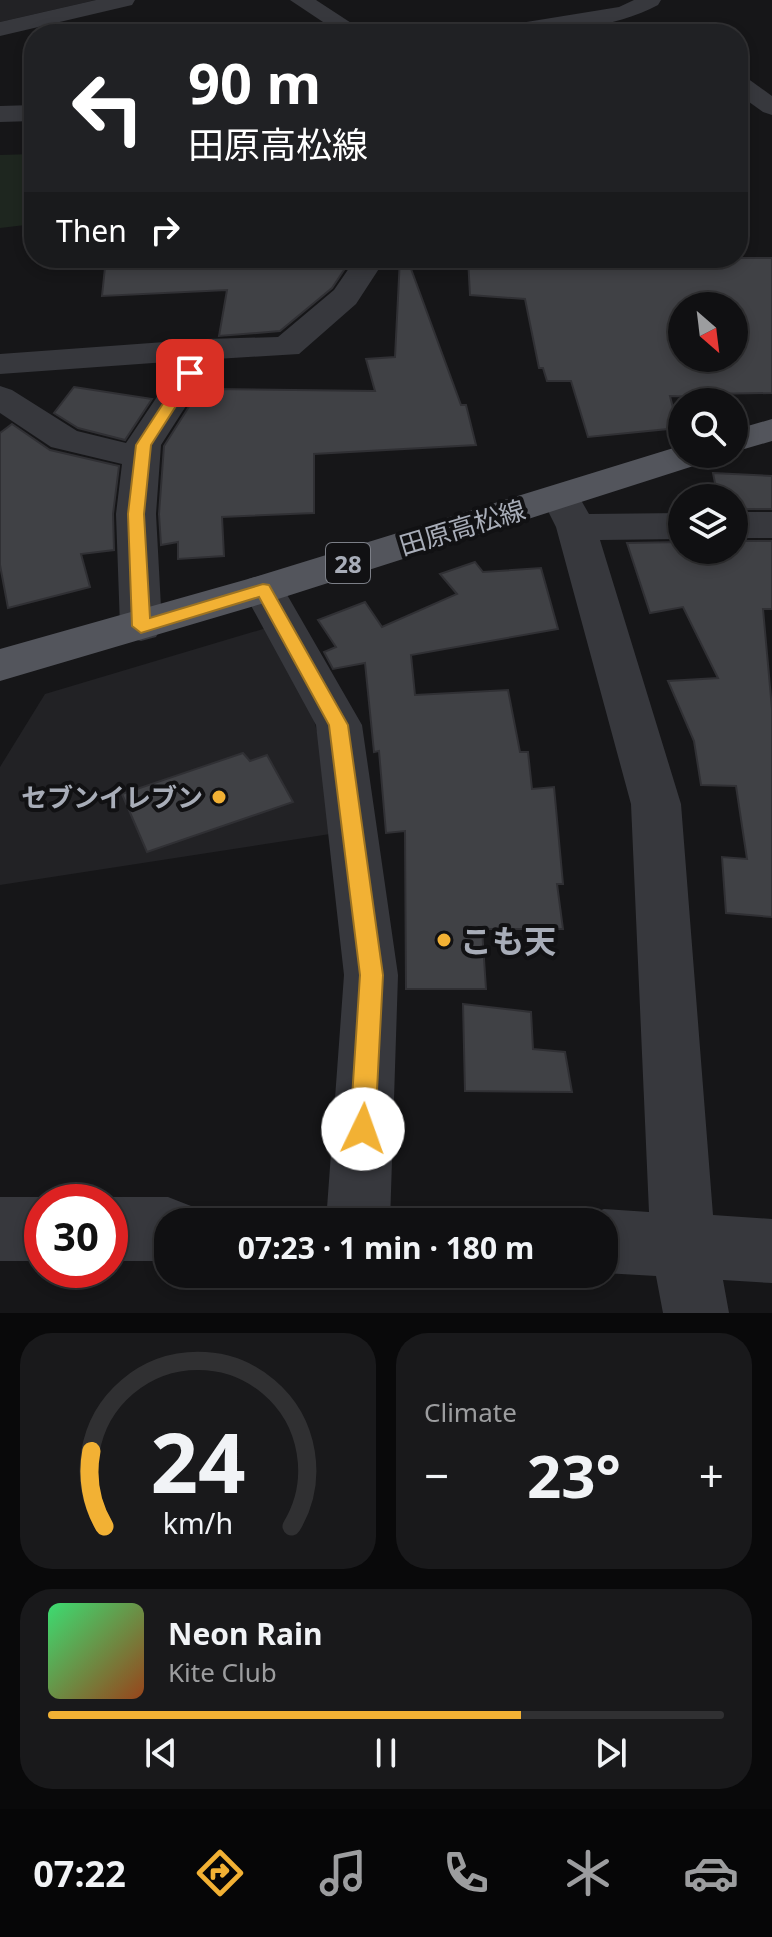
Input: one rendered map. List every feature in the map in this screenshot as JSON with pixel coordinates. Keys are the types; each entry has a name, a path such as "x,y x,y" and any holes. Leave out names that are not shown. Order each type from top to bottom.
{"main road":[{"path":"748,437 772,430"},
{"name":"田原高松線","path":"0,665 263,589 568,512 668,466"}],"street":[{"path":"0,29 124,0"},
{"path":"301,0 341,24"},
{"path":"557,24 625,13 650,0"},
{"path":"625,13 645,24"},
{"path":"748,90 772,107"},
{"path":"0,114 24,113"},
{"path":"0,364 206,349 287,347 345,297 364,268"},
{"path":"141,626 136,514 143,445 206,349"},
{"path":"0,397 64,439 142,458"},
{"path":"668,524 568,512 656,804 683,1244 696,1313"},
{"path":"748,525 772,525"},
{"path":"263,589 339,725 371,975 359,1208"},
{"path":"0,1229 24,1229"},
{"path":"128,1229 154,1229"},
{"path":"618,1242 772,1251"}],"shaded area":[{"path":"0,0 96,0 0,22"},
{"path":"24,154 24,225 0,228 0,155"},
{"path":"273,626 307,693 343,832 0,885 0,767 45,694"}],"building":[{"path":"748,258 772,258 772,393 748,393 748,388 668,388 668,429 588,437 571,381 547,381 543,368 539,368 525,299 470,295 469,268 748,268"},
{"path":"105,268 345,268 332,288 280,331 219,336 227,290 102,296"},
{"path":"399,268 411,268 461,405 466,405 476,445 314,454 314,513 222,517 224,556 178,559 178,542 161,545 159,514 164,446 197,394 208,395 209,389 375,391 366,359 395,357"},
{"path":"74,387 152,399 125,440 78,428 54,413"},
{"path":"12,424 50,450 119,466 113,514 114,550 81,554 90,587 8,608 0,565 0,433"},
{"path":"713,473 772,476 772,509 748,509 748,484 715,484"},
{"path":"748,541 772,541 772,609 763,609 772,709 772,917 726,913 722,857 747,859 736,786 701,785 694,741 668,681 718,678 683,607 650,613 627,543 668,542 668,564 748,564"},
{"path":"475,562 483,572 541,568 558,629 411,655 415,695 508,690 520,752 528,752 532,789 554,787 563,884 557,884 563,929 482,929 486,989 406,989 405,831 386,833 379,751 374,752 365,663 333,669 324,652 336,647 318,620 365,602 382,627 457,594 440,574"},
{"path":"243,753 250,761 267,755 293,802 147,852 122,794"},
{"path":"463,1004 531,1012 533,1049 565,1052 572,1092 465,1091"}],"place":[{"name":"セブンイレブン","path":"219,797"},
{"name":"こも天","path":"444,940"}],"route":[{"path":"190,373 143,445 136,514 141,626 263,589 339,725 371,975 363,1129"}]}
